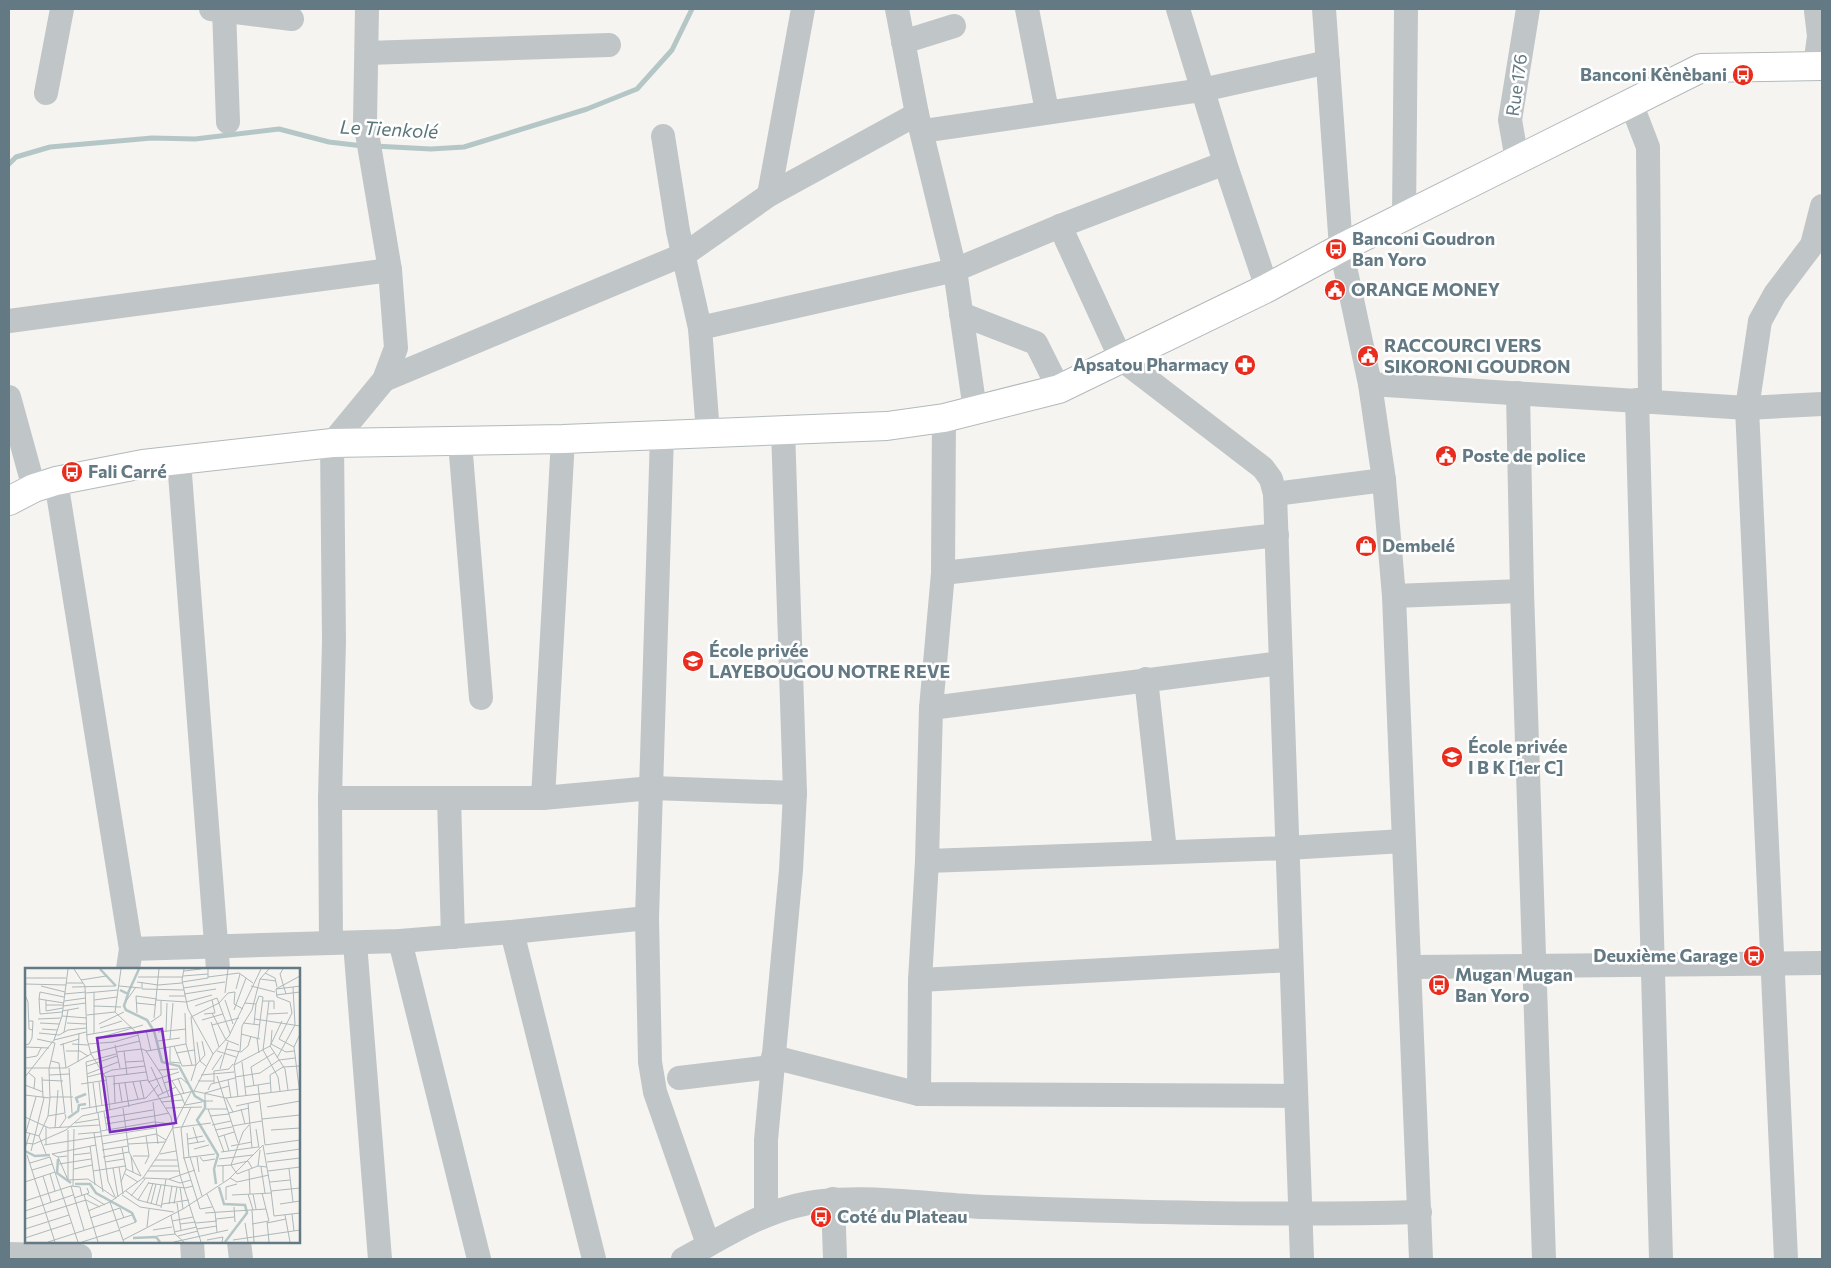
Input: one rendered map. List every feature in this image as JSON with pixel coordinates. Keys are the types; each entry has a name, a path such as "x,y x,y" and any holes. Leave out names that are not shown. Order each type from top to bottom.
{"main road":[{"path":"9,501 45,485 143,464 332,442 460,442 563,439 887,426 944,418 1059,389 1266,288 1341,248 1701,68 1819,66"}],"street":[{"path":"46,93 62,9"},
{"path":"367,9 365,121 390,270 396,348 384,380 332,442 334,641 330,798 343,943 380,1259"},
{"path":"769,195 803,9"},
{"path":"897,9 920,123 954,270 975,410"},
{"path":"1027,9 1047,111"},
{"path":"1178,9 1225,163 1266,288"},
{"path":"1324,9 1341,248 1370,384 1384,480 1394,596 1403,841 1411,967 1421,1259"},
{"path":"1404,217 1406,9"},
{"name":"Rue 176","path":"1516,160 1510,120 1528,9"},
{"path":"228,122 220,10 292,19"},
{"path":"1817,12 1819,66"},
{"path":"903,42 954,26"},
{"path":"367,53 609,45"},
{"path":"384,380 685,254 769,195 920,123 1047,111 1202,90 1328,62"},
{"path":"1631,103 1648,147 1643,401 1653,964 1661,1259"},
{"path":"663,136 678,231 685,254 700,328 708,432"},
{"path":"700,328 954,270 1060,226 1225,163"},
{"path":"1786,1259 1748,408 1760,321 1775,294 1817,242 1822,206"},
{"path":"1060,226 1121,359 1263,468 1271,479 1275,494 1302,1259"},
{"path":"9,321 390,270"},
{"path":"961,314 1036,343 1059,389"},
{"path":"1370,384 1748,408 1822,404"},
{"path":"1518,393 1522,591 1544,1259"},
{"path":"9,397 45,485 129,959 217,958 343,943 453,937 647,918"},
{"path":"919,1094 920,980 927,861 931,708 943,573 944,418"},
{"path":"766,1215 766,1140 791,870 795,793 783,429"},
{"path":"662,435 647,918 651,1069 694,1254 766,1215 796,1206 833,1199 984,1207 1300,1215 1420,1212"},
{"path":"543,798 563,439"},
{"path":"460,442 480,698"},
{"path":"179,460 217,958"},
{"path":"1275,494 1384,480"},
{"path":"943,573 1277,535"},
{"path":"1394,596 1522,591"},
{"path":"931,708 1281,663"},
{"path":"1146,679 1165,851"},
{"path":"330,798 543,798 652,788 795,793"},
{"path":"449,798 453,937"},
{"path":"927,861 1288,848 1403,841"},
{"path":"512,932 594,1259"},
{"path":"400,941 479,1259"},
{"path":"920,980 1291,960"},
{"path":"1411,967 1822,963"},
{"path":"680,1078 773,1062 919,1094 1296,1096"},
{"path":"833,1199 835,1259"},
{"path":"192,1243 193,1259"},
{"path":"239,1243 241,1259"},
{"path":"9,1254 81,1252"}],"waterway":[{"name":"Le Tienkolé","path":"374,146 431,149 464,147 587,109 637,89 672,50 692,9"},
{"name":"Le Tienkolé","path":"9,164 16,157 50,147 152,138 195,139 279,129 329,142 363,146"}],"place":[{"name":"Banconi Kènèbani","path":"1743,75"},
{"name":"Banconi Goudron Ban Yoro","path":"1336,249"},
{"name":"ORANGE MONEY","path":"1335,290"},
{"name":"RACCOURCI VERS SIKORONI GOUDRON","path":"1368,356"},
{"name":"Apsatou Pharmacy","path":"1245,365"},
{"name":"Poste de police","path":"1446,456"},
{"name":"Fali Carré","path":"72,472"},
{"name":"Dembelé","path":"1366,546"},
{"name":"École privée LAYEBOUGOU NOTRE REVE","path":"693,661"},
{"name":"École privée I B K [1er C]","path":"1452,757"},
{"name":"Deuxième Garage","path":"1754,956"},
{"name":"Mugan Mugan Ban Yoro","path":"1439,985"},
{"name":"Coté du Plateau","path":"821,1217"}]}
